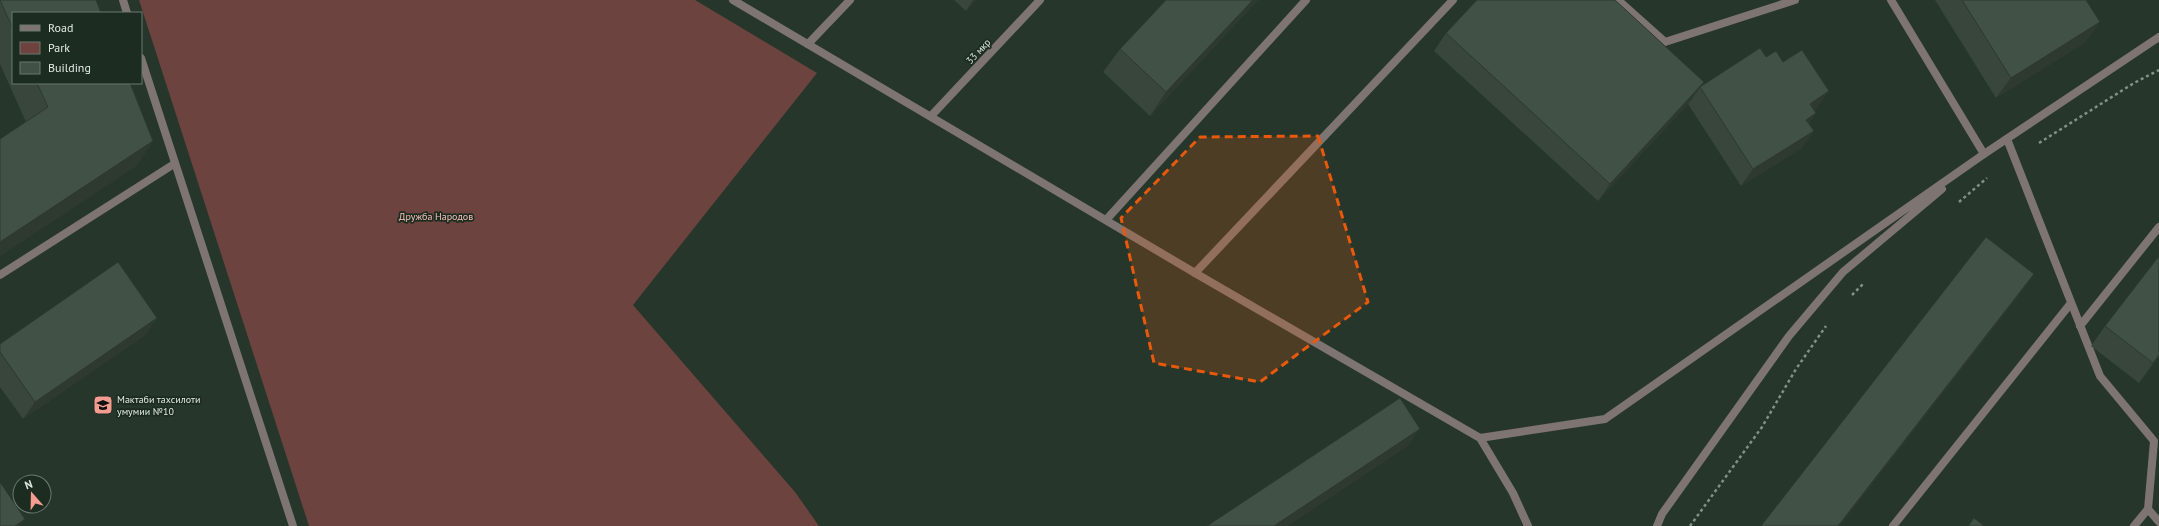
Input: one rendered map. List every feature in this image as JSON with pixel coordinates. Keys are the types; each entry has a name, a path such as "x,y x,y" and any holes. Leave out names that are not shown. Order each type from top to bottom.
{"street":[{"path":"123,0 127,12"},
{"path":"733,0 1195,273 1480,438 1513,493 1528,526"},
{"path":"808,44 850,0"},
{"name":"33 мкр","path":"931,116 1040,0"},
{"path":"1106,220 1306,0"},
{"path":"1195,273 1453,0"},
{"path":"1618,0 1665,42 1795,0"},
{"path":"1892,0 1984,154"},
{"path":"1480,438 1605,419 1984,154 2159,37"},
{"path":"142,61 174,164 293,526"},
{"path":"2007,139 2100,376 2157,439 2148,509 2134,526"},
{"path":"1657,526 1662,514 1724,425 1789,336 1843,272 1984,154"},
{"path":"0,275 174,164"},
{"path":"2080,326 2159,227"},
{"path":"1893,526 2071,303"},
{"path":"2148,509 2159,522"}],"path":[{"path":"1956,204 2014,157 2045,140 2134,83 2159,70"},
{"path":"1846,301 1867,280"},
{"path":"1690,526 1762,427 1796,369 1827,324"}],"highlighted area":[{"path":"1318,136 1368,302 1260,382 1154,363 1121,218 1200,137"}],"green space":[{"name":"Дружба Народов","path":"139,0 695,0 817,73 633,305 795,492 819,526 309,526"}],"building":[{"path":"0,0 96,0 101,12 12,12 12,27"},
{"path":"1166,0 1253,0 1166,92 1120,49"},
{"path":"1477,0 1615,0 1704,82 1610,184 1446,33"},
{"path":"1962,0 2086,0 2100,22 2011,78"},
{"path":"1760,48 1766,57 1776,51 1783,62 1802,50 1829,91 1810,104 1816,113 1806,120 1814,131 1753,169 1700,87"},
{"path":"37,84 130,84 153,141 0,242 0,139 48,107"},
{"path":"1986,237 2034,274 1838,526 1761,526"},
{"path":"2159,256 2159,355 2153,363 2105,326"},
{"path":"118,262 157,318 35,402 0,352 0,344"},
{"path":"1400,398 1420,429 1274,526 1207,526"},
{"path":"0,482 12,500 12,514 22,514 25,519 15,526 0,526"},
{"path":"1974,518 1984,526 1968,526"}],"place":[{"name":"Мактаби тахсилоти умумии №10","path":"103,405"}]}
